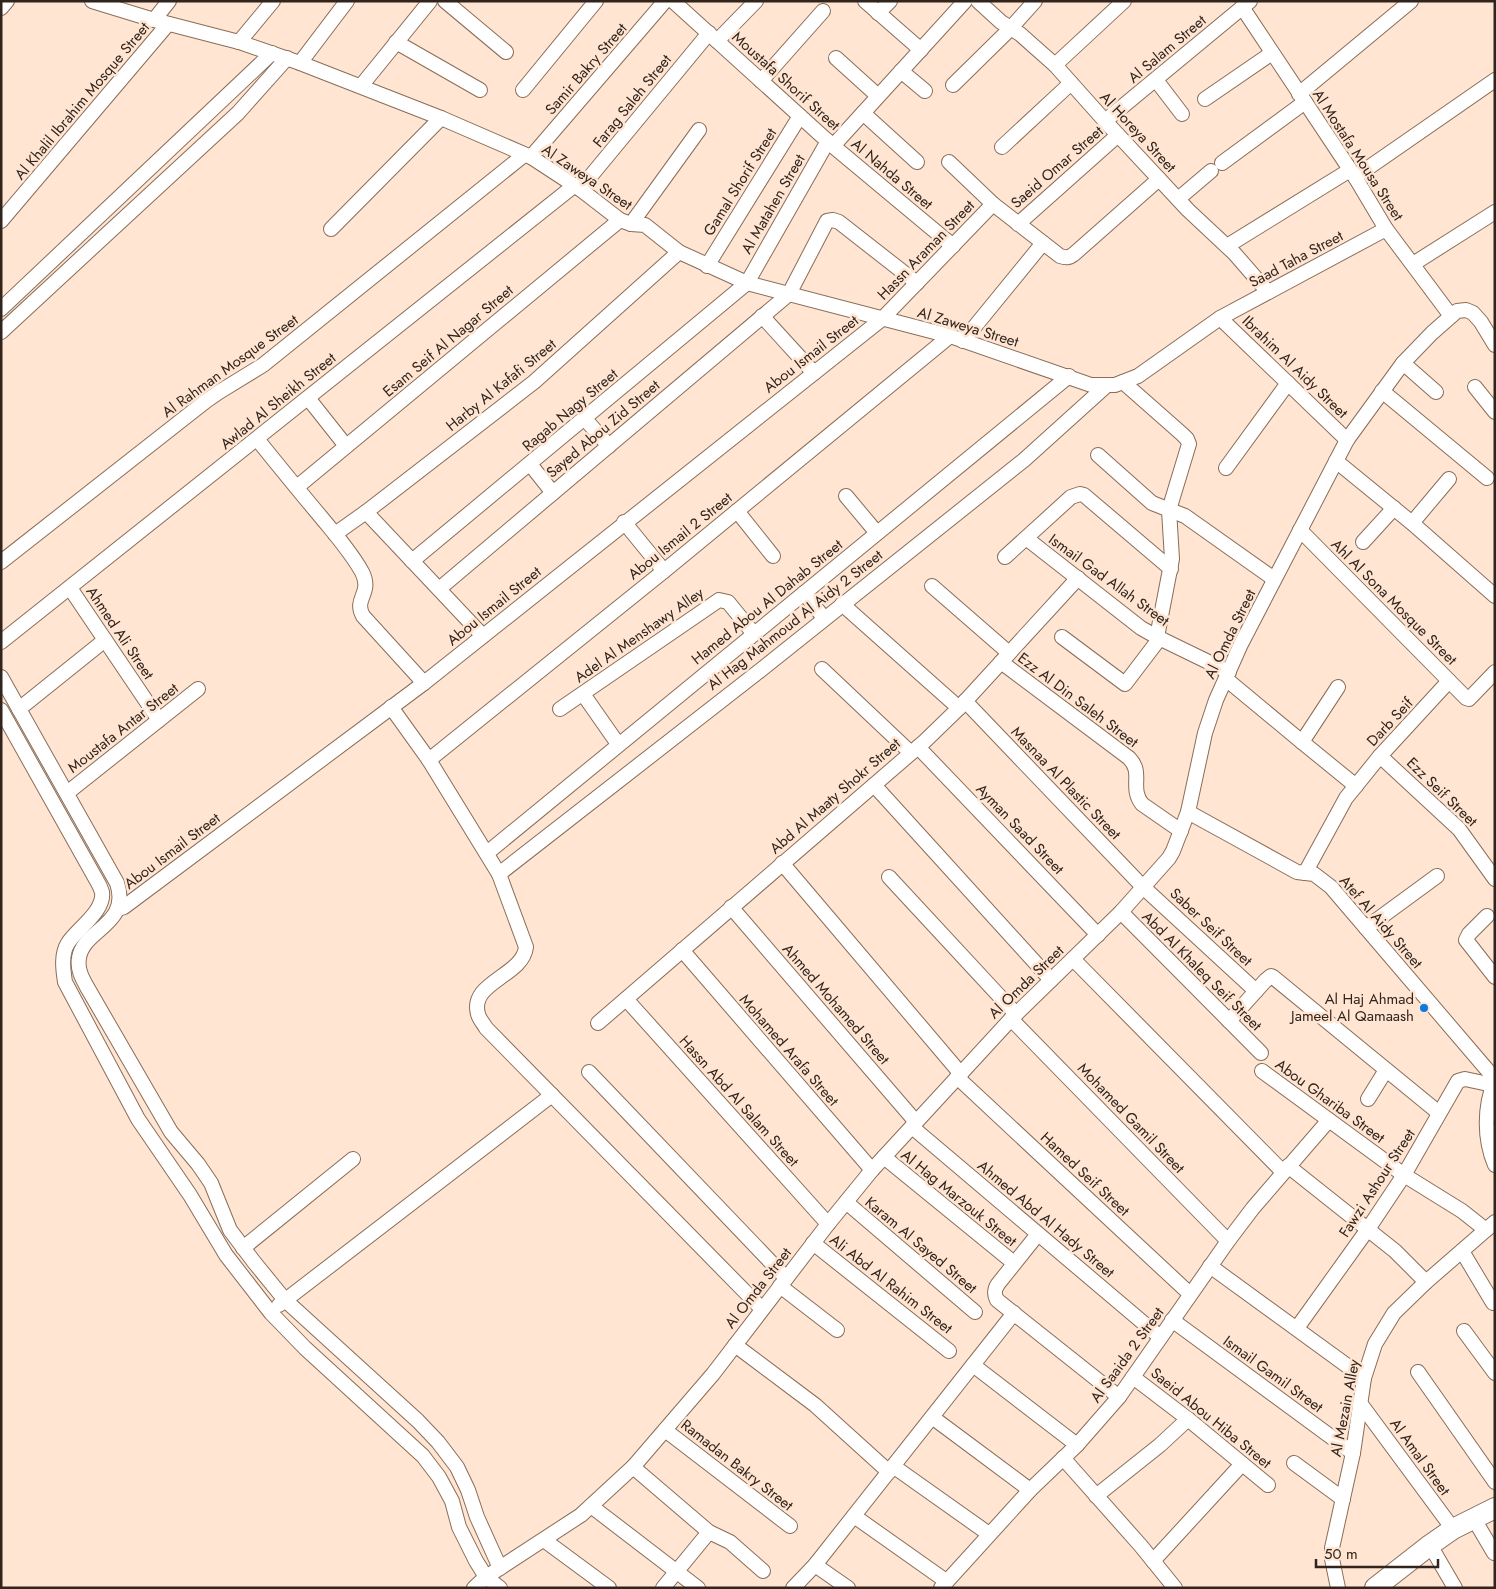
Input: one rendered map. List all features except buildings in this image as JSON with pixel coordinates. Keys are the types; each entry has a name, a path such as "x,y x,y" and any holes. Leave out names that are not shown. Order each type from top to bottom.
{"street":[{"path":"1,8 7,1"},
{"path":"154,20 169,1"},
{"path":"239,42 273,1"},
{"path":"1,332 293,61 347,1"},
{"path":"360,86 430,1"},
{"path":"445,1 506,52"},
{"path":"523,90 596,1"},
{"name":"Farag Saleh Street","path":"578,187 713,37 756,1"},
{"path":"865,1 921,50"},
{"path":"878,12 890,1"},
{"name":"Al Matahen Street","path":"747,283 830,143 863,113 965,1"},
{"name":"Al Horeya Street","path":"978,1 1055,65 1159,179 1227,246 1268,292"},
{"path":"953,85 1010,29 1035,1"},
{"path":"1055,65 1124,1"},
{"path":"1178,199 1302,98 1411,1"},
{"name":"Al Zaweya Street","path":"100,2 154,20 239,42 272,53 442,118 527,156 578,187 626,222 645,225 680,252 747,283 950,336 1091,385 1106,386 1138,376 1220,318"},
{"name":"Moustafa Shorif Street","path":"672,2 830,143"},
{"name":"Samir Bakry Street","path":"527,156 672,2"},
{"name":"Al Mostafa Mousa Street","path":"1246,4 1272,53 1353,173 1386,229 1451,316"},
{"name":"Al Salam Street","path":"1105,121 1246,4"},
{"path":"761,81 823,11"},
{"name":"Al Khalil Ibrahim Mosque Street","path":"1,221 168,24"},
{"path":"396,42 480,90"},
{"path":"1,309 272,53"},
{"path":"1205,100 1272,53"},
{"path":"836,58 878,96"},
{"path":"901,71 926,91"},
{"path":"1156,80 1182,114"},
{"path":"1227,246 1353,173 1495,80"},
{"path":"1002,147 1071,83"},
{"path":"863,113 916,162"},
{"name":"Gamal Shorif Street","path":"707,266 800,116"},
{"path":"331,229 442,118"},
{"name":"Esam Seif Al Nagar Street","path":"297,488 346,446 626,222 699,130"},
{"name":"Saeid Omar Street","path":"1018,224 1118,135"},
{"name":"Al Nahda Street","path":"830,143 953,246"},
{"name":"Al Rahman Mosque Street","path":"1,562 212,397 263,366 527,156"},
{"path":"949,162 993,204 1018,224 1060,256 1069,258 1159,179"},
{"name":"Awlad Al Sheikh Street","path":"1,642 308,398 578,187"},
{"path":"130,188 141,203"},
{"name":"Hassn Araman Street","path":"882,318 993,204"},
{"path":"1413,264 1495,212"},
{"path":"789,294 824,223 830,220 839,222 917,283"},
{"name":"Saad Taha Street","path":"1220,318 1386,229"},
{"path":"964,341 1043,243"},
{"name":"Harby Al Kafafi Street","path":"335,534 534,382 680,252"},
{"name":"Ragab Nagy Street","path":"412,561 747,283"},
{"name":"Sayed Abou Zid Street","path":"438,590 789,294"},
{"path":"1451,316 1466,310 1473,313 1495,345"},
{"path":"762,316 814,373"},
{"name":"Al Omda Street","path":"474,1588 591,1506 633,1468 735,1345 872,1170 1013,1016 1121,912 1169,858 1188,812 1205,733 1216,700 1241,644 1274,579 1347,440 1403,363 1451,316"},
{"name":"Abou Ismail Street","path":"83,947 118,909 138,897 424,683 882,318"},
{"name":"Ibrahim Al Aidy Street","path":"1220,318 1347,440"},
{"name":"Abou Ismail 2 Street","path":"429,760 664,571 950,336"},
{"path":"1403,363 1436,392"},
{"name":"Hamed Abou Al Dahab Street","path":"487,853 1069,376"},
{"path":"1062,637 1125,684 1158,638 1172,559 1169,510 1188,448 1187,439 1123,382"},
{"path":"1226,468 1288,383"},
{"name":"Al Hag Mahmoud Al Aidy 2 Street","path":"499,874 1024,460 1106,386"},
{"path":"1475,387 1495,412"},
{"path":"1382,391 1487,478"},
{"path":"308,398 346,446"},
{"path":"585,419 609,446"},
{"path":"257,439 346,548 365,580 366,587 360,604 363,616 424,683"},
{"path":"1098,455 1152,503 1192,520 1274,579"},
{"path":"1336,461 1412,523 1495,596"},
{"path":"530,464 554,492"},
{"path":"1412,523 1449,479"},
{"path":"1005,557 1071,497 1080,494 1084,495 1171,569"},
{"path":"846,496 877,533"},
{"path":"1363,542 1394,508"},
{"path":"737,511 773,556"},
{"path":"366,512 483,636"},
{"path":"624,522 664,571"},
{"name":"Ahl Al Sona Mosque Street","path":"1300,530 1464,696 1469,699 1495,672"},
{"name":"Ismail Gad Allah Street","path":"1026,538 1142,628 1227,676 1302,742"},
{"name":"Abd Al Maaty Shokr Street","path":"598,1023 915,750 962,704 1078,578"},
{"name":"Ezz Al Din Saleh Street","path":"932,586 1005,658 1129,758 1136,768 1135,792 1142,804 1181,831"},
{"name":"Ahmed Ali Street","path":"70,588 159,720"},
{"path":"804,593 824,618"},
{"name":"Adel Al Menshawy Alley","path":"560,709 719,600 728,602 754,634"},
{"name":"Masnaa Al Plastic Street","path":"842,604 962,704 1144,887"},
{"path":"19,709 105,640"},
{"name":"Ayman Saad Street","path":"822,669 915,750 1098,935"},
{"path":"1,677 117,883 120,892 118,909"},
{"name":"Darb Seif","path":"1305,873 1346,798 1380,756 1449,682"},
{"path":"1338,687 1302,742 1356,786"},
{"name":"Moustafa Antar Street","path":"67,793 198,689"},
{"path":"583,694 618,744"},
{"path":"391,707 429,760 487,853 499,874 523,936 526,947 525,954 520,962 483,991 477,1003 478,1015 486,1028 762,1310"},
{"path":"1,710 102,893 100,906 68,944 64,956 65,982 138,1119 190,1195 226,1255 271,1313 305,1348 423,1456 439,1477 452,1501 467,1544 486,1578 500,1588"},
{"name":"Ezz Seif Street","path":"1380,756 1459,829 1495,879"},
{"path":"874,785 1051,980"},
{"name":"Atef Al Aidy Street","path":"1188,812 1297,872 1314,874 1331,887 1494,1082"},
{"name":"Hamed Seif Street","path":"782,863 959,1076 1190,1294"},
{"path":"1366,928 1437,876"},
{"path":"889,877 1013,1016"},
{"name":"Saber Seif Street","path":"1144,887 1256,991"},
{"name":"Ahmed Mohamed Street","path":"731,908 914,1124"},
{"name":"Abd Al Khaleq Seif Street","path":"1121,912 1261,1053"},
{"path":"1487,916 1469,934 1466,940 1495,978"},
{"path":"68,944 83,947 79,957 82,978 171,1132 211,1183 230,1230 285,1300 418,1421 438,1442 461,1475 500,1568"},
{"name":"Mohamed Arafa Street","path":"682,950 872,1170"},
{"path":"1073,959 1286,1169 1368,1229 1426,1282"},
{"path":"1229,1021 1268,978 1273,977 1439,1113"},
{"name":"Hassn Abd Al Salam Street","path":"626,1000 828,1224"},
{"name":"Mohamed Gamil Street","path":"1013,1016 1228,1241"},
{"path":"103,1053 118,1041"},
{"path":"1368,1099 1386,1070"},
{"name":"Abou Ghariba Street","path":"1262,1071 1404,1176 1490,1226"},
{"path":"589,1072 783,1282 836,1330"},
{"name":"Fawzi Ashour Street","path":"1297,1328 1404,1176 1439,1113 1460,1080 1494,1082"},
{"path":"1494,1082 1486,1127 1487,1138 1495,1165"},
{"path":"271,1313 285,1300 552,1095"},
{"name":"Al Saaida 2 Street","path":"943,1584 1030,1490 1076,1445 1119,1397 1228,1241 1286,1169 1329,1120"},
{"name":"Ahmed Abd Al Hady Street","path":"914,1124 1038,1234 1160,1337"},
{"name":"Al Hag Marzouk Street","path":"884,1157 1014,1263"},
{"path":"243,1248 354,1159"},
{"name":"Karam Al Sayed Street","path":"846,1202 975,1312"},
{"name":"Al Mezain Alley","path":"1338,1588 1332,1548 1353,1453 1364,1378 1375,1344 1394,1313 1490,1226"},
{"path":"1038,1234 995,1288 994,1294 997,1300 1119,1397"},
{"name":"Ali Abd Al Rahim Street","path":"813,1244 948,1351"},
{"path":"1462,1251 1494,1303"},
{"path":"1210,1266 1364,1378"},
{"path":"793,1588 815,1566 1014,1313"},
{"name":"Ismail Gamil Street","path":"1172,1320 1353,1453"},
{"path":"1464,1331 1495,1373"},
{"path":"735,1345 815,1405 891,1469 989,1534"},
{"path":"973,1364 1076,1445"},
{"path":"1418,1372 1495,1482"},
{"name":"Saeid Abou Hiba Street","path":"1133,1377 1188,1419 1268,1485"},
{"name":"Al Amal Street","path":"1360,1403 1454,1530"},
{"path":"932,1417 1030,1490"},
{"path":"1096,1496 1160,1445 1188,1419"},
{"name":"Ramadan Bakry Street","path":"665,1430 790,1526"},
{"path":"1063,1458 1175,1588"},
{"path":"1294,1463 1343,1499"},
{"path":"1153,1561 1242,1464"},
{"path":"633,1468 709,1532 730,1542 763,1571"},
{"path":"591,1506 698,1588"},
{"path":"1386,1584 1430,1545 1495,1508"},
{"path":"854,1516 943,1584"},
{"path":"1474,1519 1494,1553"},
{"path":"663,1588 709,1532"},
{"path":"544,1540 609,1588"},
{"path":"1430,1545 1455,1588"},
{"path":"815,1566 848,1588"}],"place":[{"name":"Al Haj Ahmad Jameel Al Qamaash","path":"1424,1008"}]}
